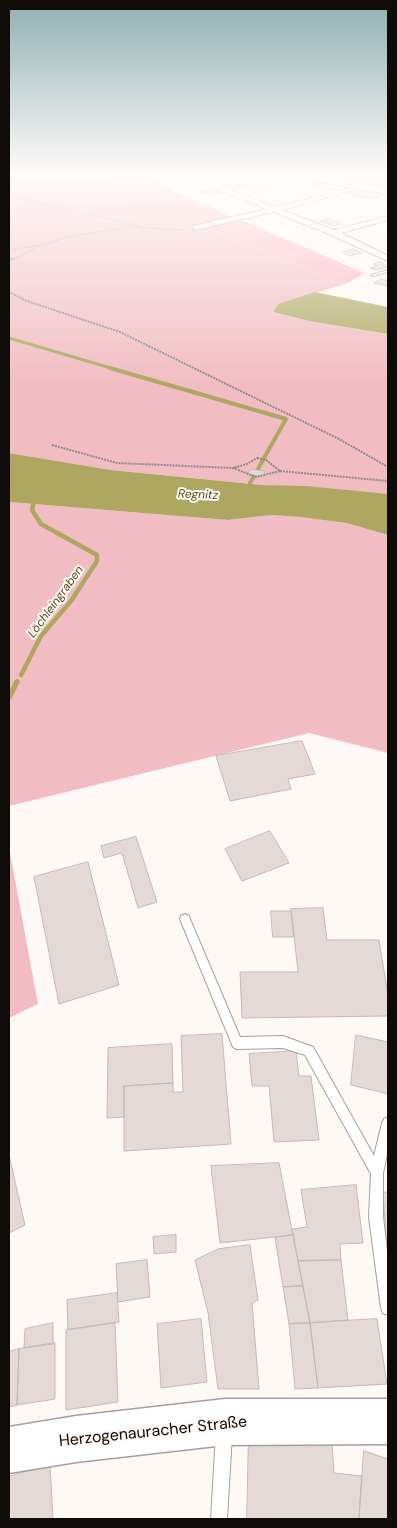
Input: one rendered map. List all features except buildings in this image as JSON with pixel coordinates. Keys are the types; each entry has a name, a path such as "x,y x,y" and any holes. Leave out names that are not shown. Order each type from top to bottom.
{"main road":[{"name":"Herzogenauracher Straße","path":"9,1450 76,1439 225,1422 388,1422"}],"street":[{"path":"357,244 388,259"}],"lane":[{"path":"373,275 388,271"},
{"path":"185,919 236,1043 283,1042 309,1052 377,1173"},
{"path":"388,1123 377,1173 376,1217 388,1308"},
{"path":"219,1519 225,1422"}],"path":[{"path":"9,250 43,245"},
{"path":"9,261 43,245"},
{"path":"9,292 27,302 82,318 127,335 339,439 388,467"},
{"path":"52,445 118,463 233,468 247,464 256,458 266,460 280,471"},
{"path":"233,468 249,476 261,478 280,471 388,481"}],"shaded area":[{"path":"9,244 248,244 346,284 278,304 273,312 314,322 388,334 388,494 262,485 111,470 9,453"},
{"path":"248,244 298,244 365,273 346,284"},
{"path":"9,502 228,520 271,515 300,517 346,523 388,535 388,753 309,733 9,806"},
{"path":"9,847 38,1004 9,1018"}],"water":[{"path":"315,292 388,307 388,334 314,322 273,312 278,304"},
{"name":"Regnitz","path":"9,453 111,470 262,485 306,486 388,494 388,535 346,523 300,517 271,515 228,520 9,502"}],"waterway":[{"path":"9,338 114,369"},
{"path":"110,368 286,419 250,483"},
{"name":"Löchleingraben","path":"33,507 34,499"},
{"name":"Löchleingraben","path":"21,675 41,636 71,601 97,561 97,555 41,524 32,510 33,505"},
{"name":"Löchleingraben","path":"9,697 17,682"}]}
